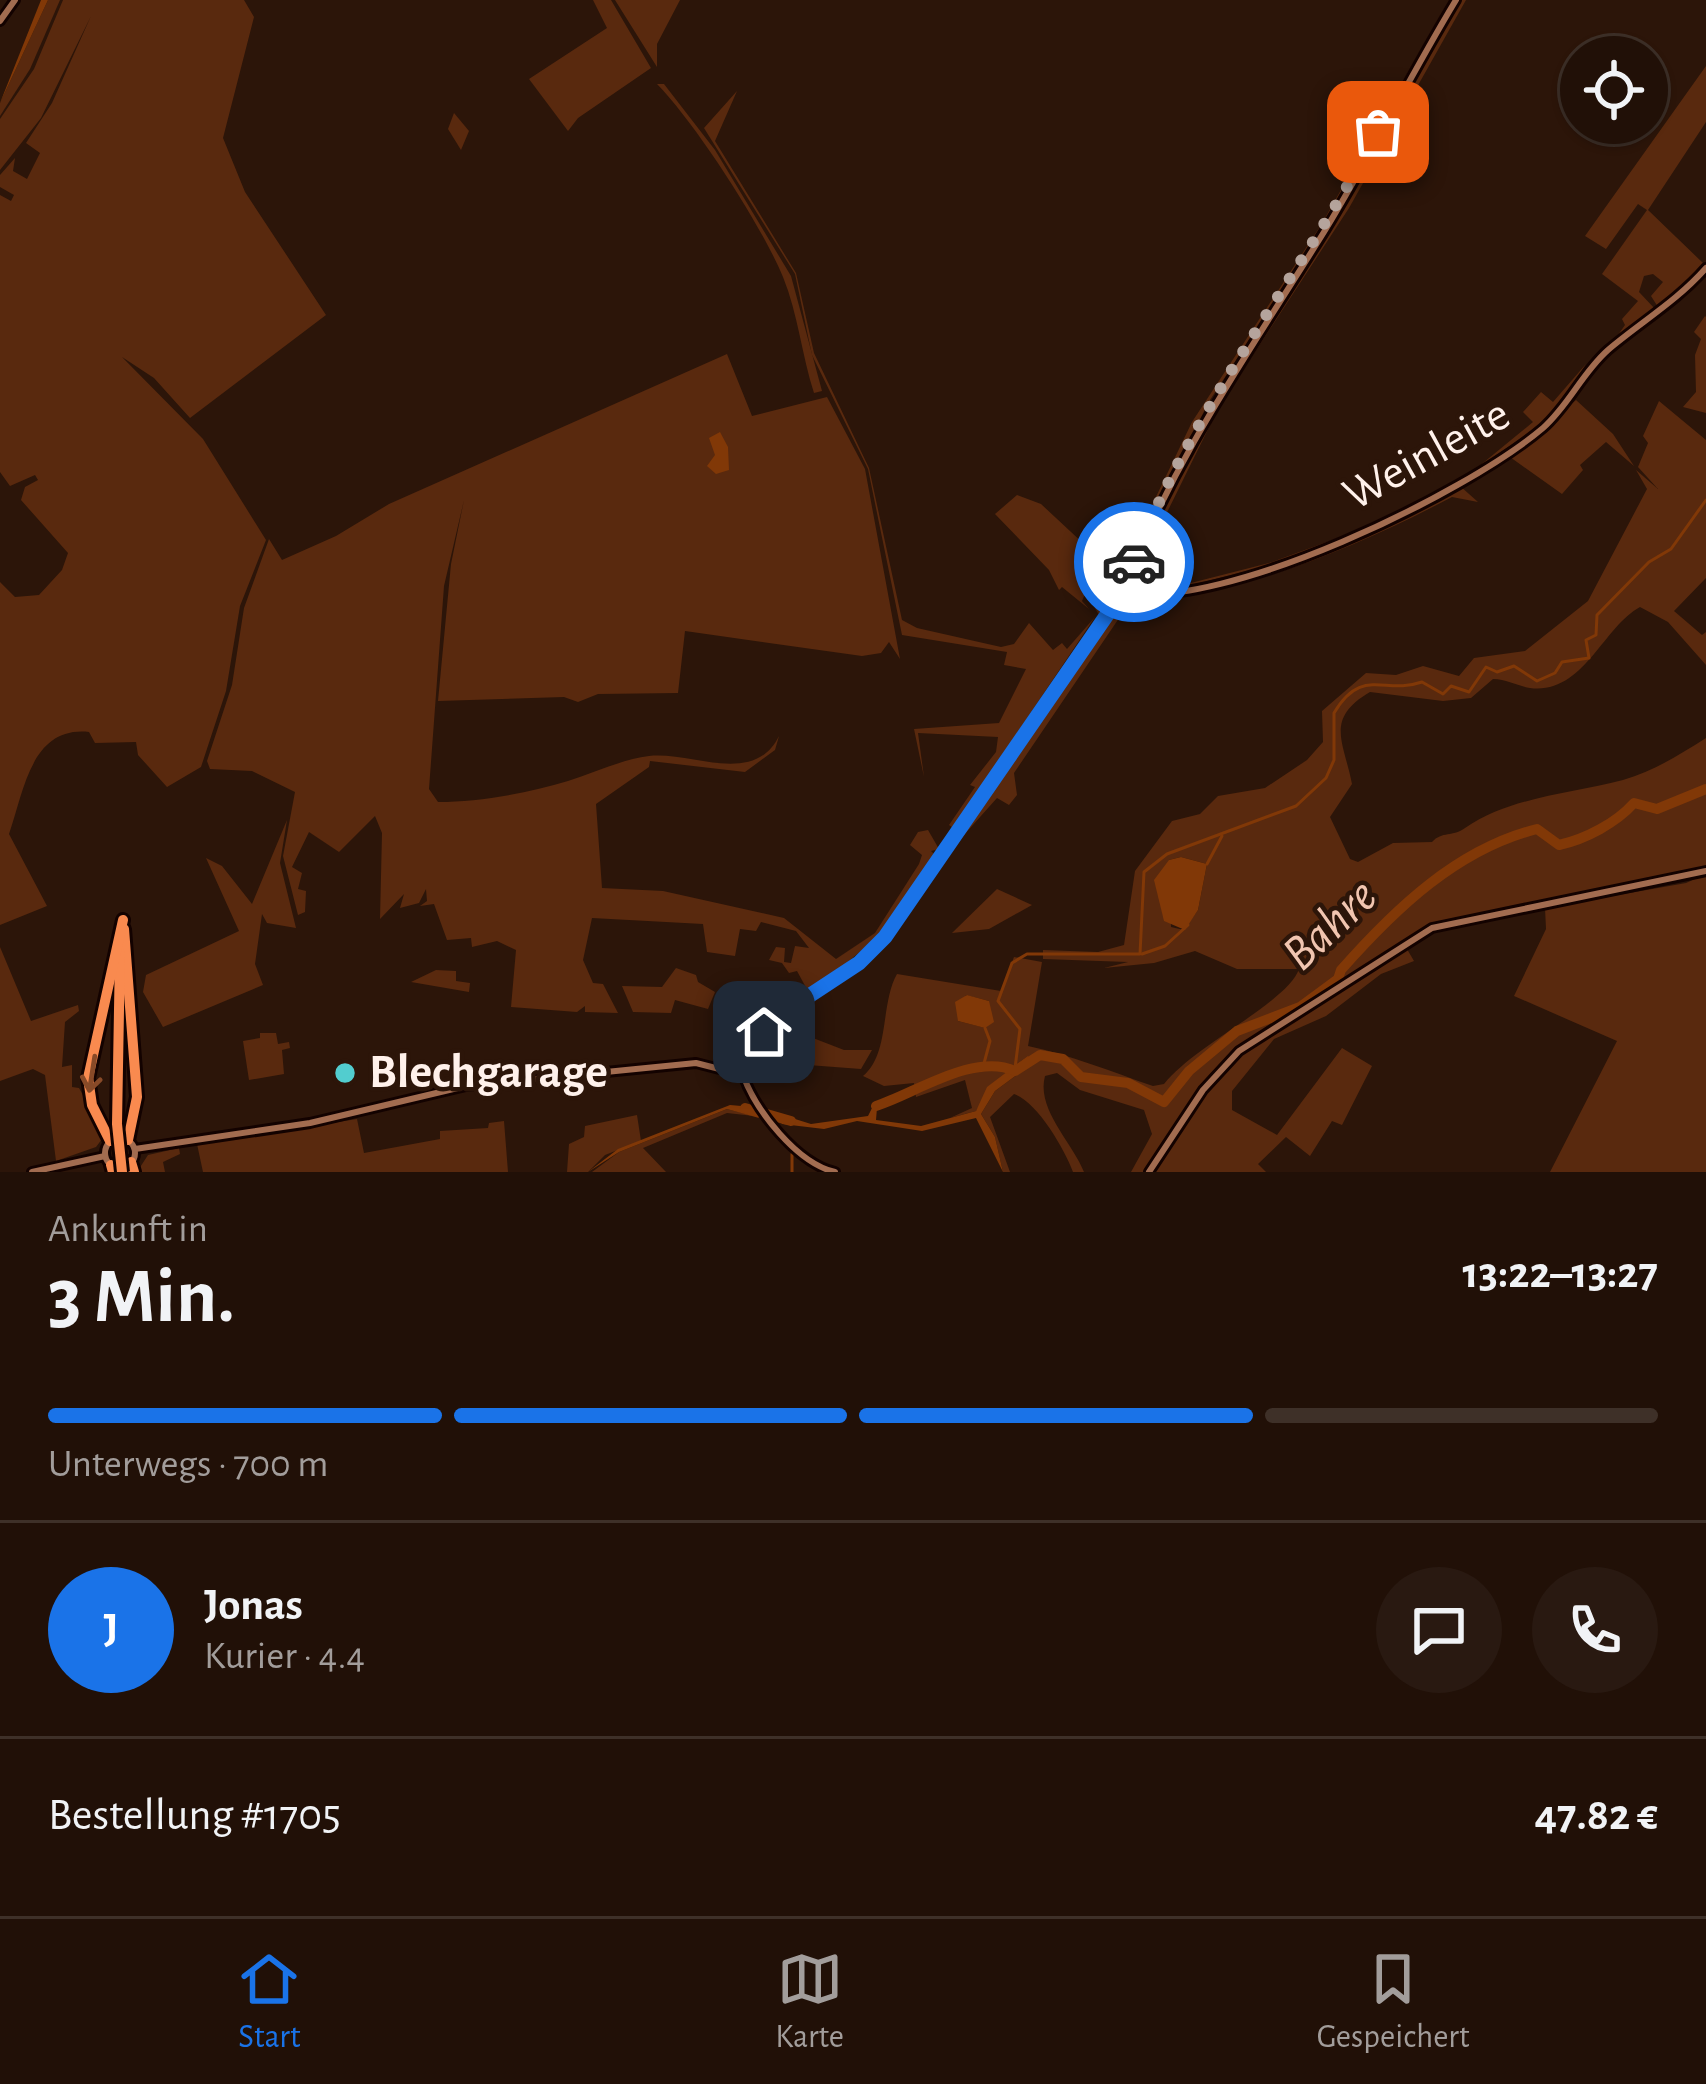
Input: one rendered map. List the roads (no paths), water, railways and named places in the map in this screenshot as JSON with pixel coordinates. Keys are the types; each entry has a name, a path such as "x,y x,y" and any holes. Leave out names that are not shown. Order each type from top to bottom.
{"highway":[{"path":"113,1166 123,920"},
{"path":"110,1142 92,1105 88,1078 123,920"},
{"path":"123,920 137,1109 132,1156"}],"main road":[{"path":"0,21 15,0"},
{"path":"743,1075 752,1067 774,1019 859,963 885,937 1122,593 1144,535 1211,405 1325,230 1456,0"},
{"name":"Weinleite","path":"1122,593 1173,592 1271,567 1424,504 1545,426 1603,355 1706,268"},
{"path":"1149,1172 1203,1090 1239,1051 1432,928 1706,871"},
{"path":"32,1172 113,1166 132,1156 304,1124 471,1085 696,1064 743,1075 763,1109 811,1164 835,1172"},
{"path":"110,1142 132,1156"},
{"path":"110,1142 113,1166"}],"waterway":[{"path":"1015,1068 1020,1029 998,1001 1012,963 1027,954 1140,954 1144,872 1167,854 1296,806 1326,778 1334,760 1334,713 1354,690 1422,682 1443,694 1451,686 1469,692 1486,667 1497,672 1514,666 1537,681 1555,673 1562,662 1589,658 1586,640 1596,635 1597,615 1649,562 1671,549 1706,500"},
{"name":"Bahre","path":"876,1106 963,1071 981,1067 1015,1071 1040,1055 1063,1059 1081,1077 1128,1083 1164,1102 1189,1071 1237,1031 1300,1007 1338,979 1383,925 1454,866 1537,829 1559,845 1590,834 1634,803 1657,809 1706,789"},
{"path":"1207,864 1222,836"},
{"path":"1142,954 1165,946 1188,925"},
{"path":"983,1067 990,1041 985,1028"},
{"path":"745,1108 791,1121"},
{"path":"792,1154 792,1172"}],"place":[{"name":"Blechgarage","path":"345,1073"}]}
